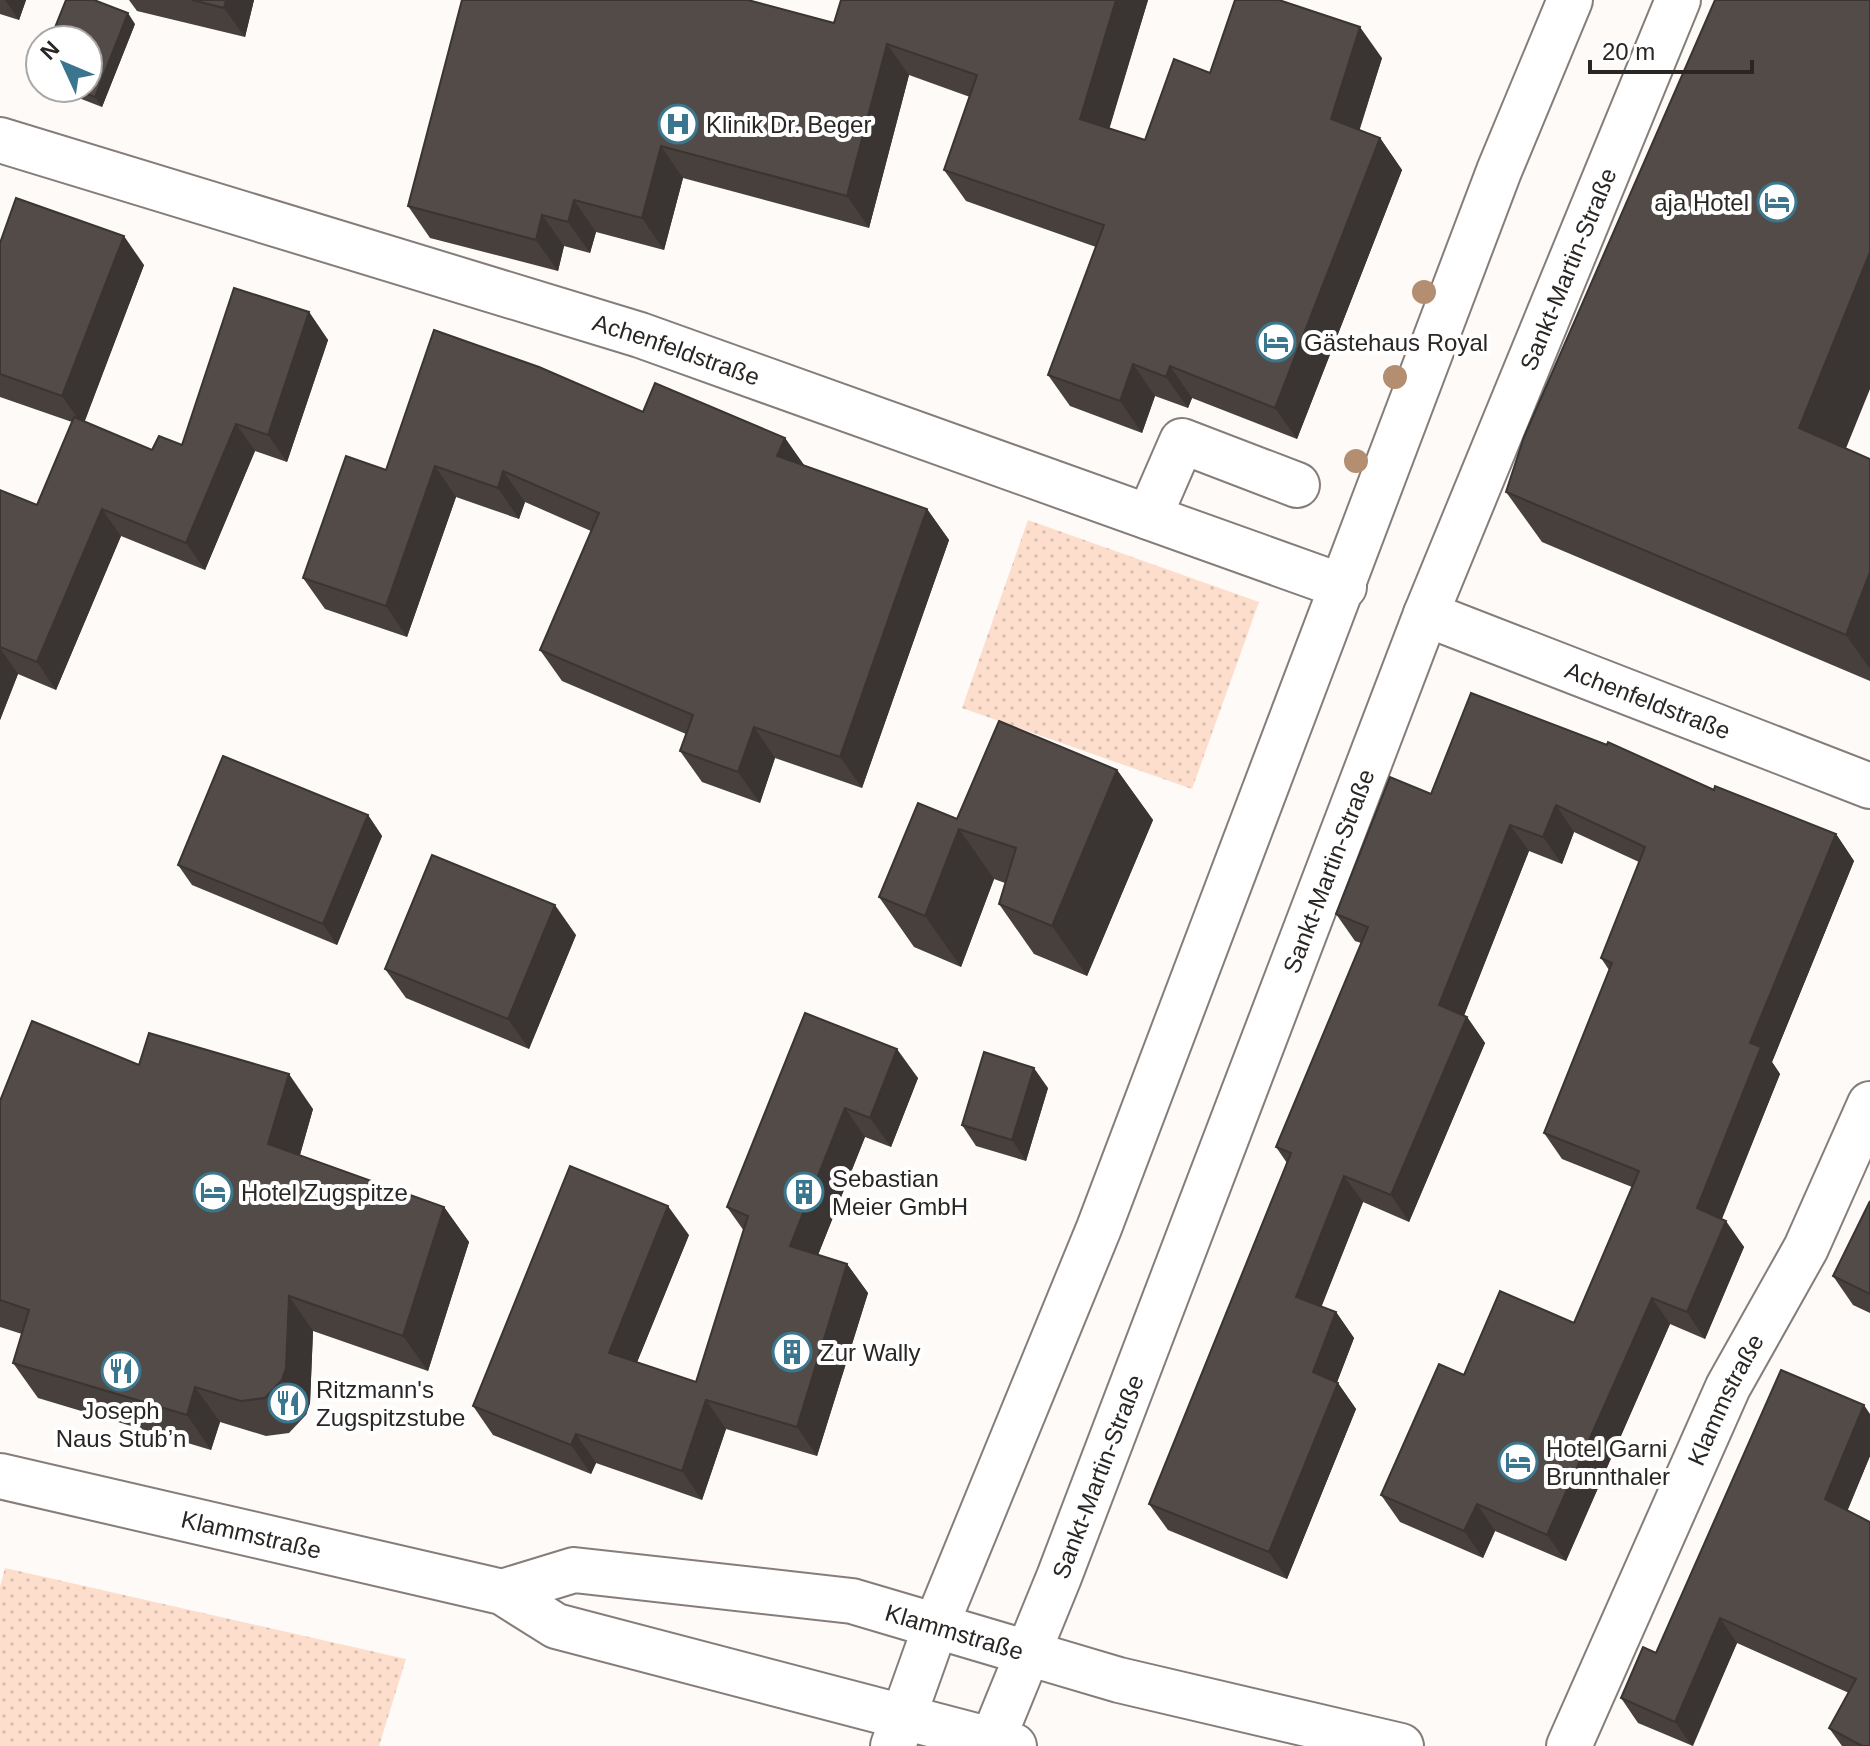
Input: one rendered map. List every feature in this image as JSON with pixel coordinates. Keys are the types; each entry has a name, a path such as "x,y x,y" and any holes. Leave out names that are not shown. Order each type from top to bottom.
{"street":[{"path":"898,1732 935,1628 1062,1321 1344,587 1499,171 1570,0"},
{"name":"Sankt-Martin-Straße","path":"999,1744 1027,1653 1426,614 1678,0"},
{"name":"Achenfeldstraße","path":"0,140 640,335 1344,587"},
{"path":"1149,517 1182,441 1297,485"},
{"name":"Achenfeldstraße","path":"1426,614 1870,786"},
{"name":"Klammstraße","path":"1569,1746 1728,1387 1806,1248 1870,1104"},
{"name":"Klammstraße","path":"0,1476 502,1592 556,1626 898,1732 999,1744"},
{"name":"Klammstraße","path":"502,1592 574,1570 852,1601 1119,1680 1401,1746"}],"shaded area":[{"path":"1028,520 1259,602 1192,789 962,708"},
{"path":"5,1568 406,1659 379,1746 0,1746 0,1587"}],"building":[{"path":"66,0 94,0 128,13 104,74 104,24 56,24"},
{"path":"192,0 226,0 224,8"},
{"path":"462,0 748,0 834,23 841,0 1116,0 1080,119 1145,140 1174,59 1210,73 1235,0 1279,0 1360,27 1331,119 1380,138 1275,408 1170,366 1166,377 1133,364 1120,401 1048,375 1104,225 944,170 977,75 887,44 847,196 661,146 642,218 574,200 568,222 542,215 536,240 408,206"},
{"name":"aja Hotel","path":"1715,0 1870,0 1870,252 1799,428 1870,459 1870,572 1846,635 1506,492 1524,437"},
{"path":"16,198 124,236 62,396 0,374 0,243"},
{"path":"234,288 309,312 268,435 236,424 186,543 102,509 37,662 0,647 0,490 37,505 74,417 152,450 159,436 182,445"},
{"path":"434,330 539,367 643,412 655,383 785,438 777,456 927,509 840,757 754,727 738,772 680,751 693,715 540,650 599,513 503,471 498,488 435,466 386,606 303,578 346,456 386,470"},
{"path":"1471,693 1607,745 1608,742 1714,790 1715,786 1836,834 1750,1043 1761,1047 1697,1208 1726,1221 1687,1312 1652,1298 1547,1535 1477,1504 1464,1531 1381,1495 1439,1364 1464,1375 1500,1291 1574,1323 1639,1171 1544,1133 1612,963 1601,958 1645,847 1556,805 1543,837 1510,825 1439,1005 1467,1017 1391,1195 1344,1176 1296,1297 1336,1312 1313,1372 1338,1383 1269,1552 1149,1504 1291,1153 1276,1147 1368,927 1336,914 1390,777 1431,794"},
{"path":"999,721 1117,770 1052,926 999,904 1016,848 959,829 925,916 879,897 918,803 957,819"},
{"path":"223,756 368,815 323,924 178,865"},
{"path":"432,855 555,905 508,1019 385,969"},
{"path":"805,1013 897,1049 870,1118 845,1108 790,1246 847,1264 797,1427 706,1400 682,1471 576,1434 571,1445 473,1406 570,1166 668,1206 609,1353 696,1382 748,1216 727,1207"},
{"path":"32,1021 139,1065 149,1033 289,1074 268,1144 444,1207 403,1336 289,1296 286,1368 282,1380 265,1398 241,1401 195,1387 187,1415 13,1363 29,1310 0,1300 0,1101"},
{"path":"984,1052 1034,1068 1012,1140 962,1125"},
{"path":"1870,1201 1870,1294 1833,1276"},
{"path":"1781,1370 1864,1405 1825,1499 1870,1522 1870,1746 1862,1746 1829,1728 1856,1679 1720,1618 1675,1722 1621,1698 1643,1647 1656,1653"}],"place":[{"name":"Klinik Dr. Beger","path":"678,124"},
{"name":"aja Hotel","path":"1777,202"},
{"name":"Gästehaus Royal","path":"1276,342"},
{"name":"Hotel Zugspitze","path":"213,1192"},
{"name":"Sebastian Meier GmbH","path":"804,1192"},
{"name":"Zur Wally","path":"792,1352"},
{"name":"Joseph Naus Stub’n","path":"121,1371"},
{"name":"Ritzmann's Zugspitzstube","path":"288,1403"},
{"name":"Hotel Garni Brunnthaler","path":"1518,1462"}]}
